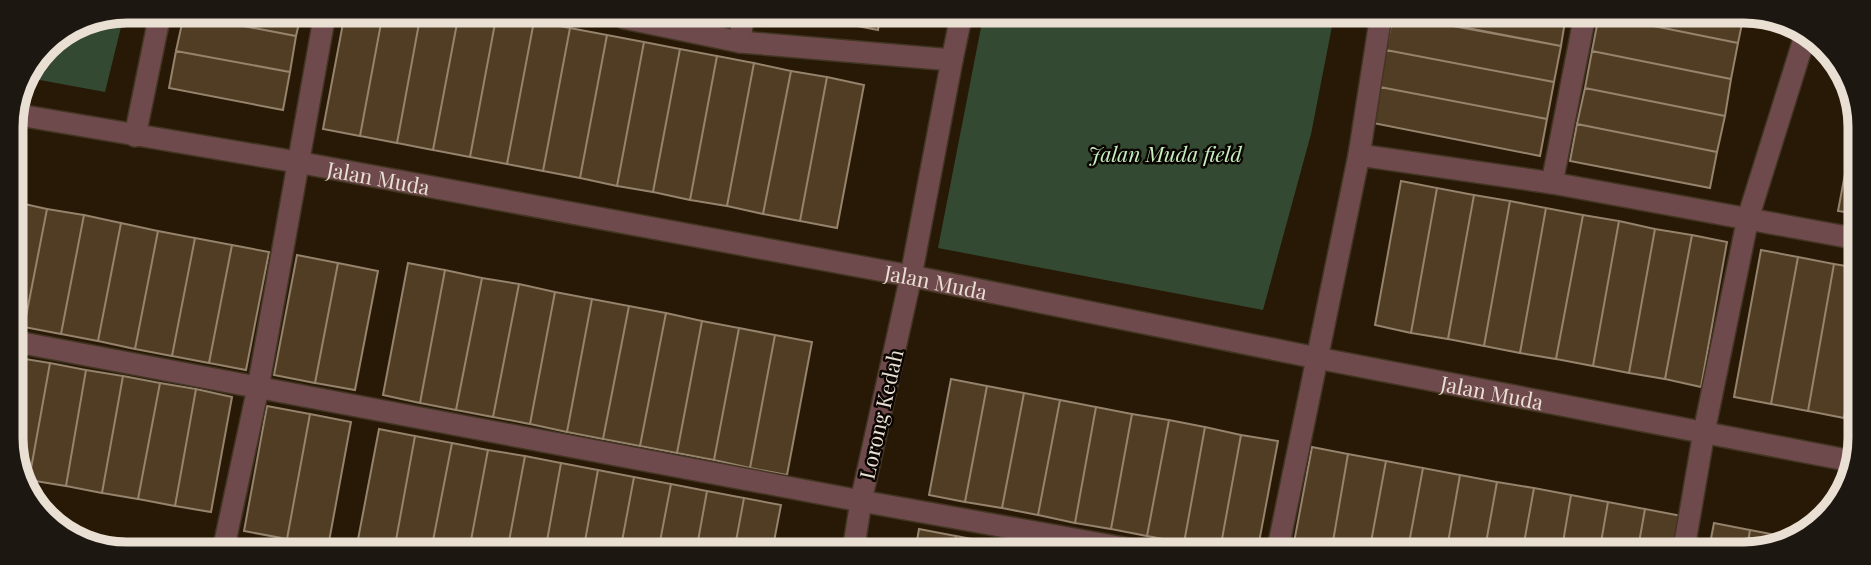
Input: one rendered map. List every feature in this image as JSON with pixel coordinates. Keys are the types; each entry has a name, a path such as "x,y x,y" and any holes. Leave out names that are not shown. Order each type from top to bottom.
{"street":[{"path":"135,136 158,23"},
{"path":"225,542 258,388 323,23"},
{"path":"648,23 740,42 952,60"},
{"path":"740,42 742,23"},
{"name":"Lorong Kedah","path":"855,542 861,501 911,276 960,23"},
{"path":"1279,542 1359,155 1380,23"},
{"path":"1552,183 1583,23"},
{"path":"1685,542 1704,432 1748,218 1803,41"},
{"name":"Jalan Muda","path":"24,116 297,162 911,276 1317,358 1846,460"},
{"path":"1359,155 1552,183 1848,237"},
{"path":"23,343 1090,542"}],"green space":[{"path":"122,23 105,92 34,79 44,63 75,37 93,28"},
{"name":"Jalan Muda field","path":"982,23 1333,23 1311,134 1263,310 938,248"}],"building":[{"path":"182,23 228,23 296,36 290,72 176,51"},
{"path":"228,23 299,23 296,36"},
{"path":"343,23 381,23 360,136 323,129"},
{"path":"381,23 419,23 397,143 360,136"},
{"path":"419,23 457,23 433,150 397,143"},
{"path":"457,23 495,23 470,157 433,150"},
{"path":"495,23 534,23 507,164 470,157"},
{"path":"534,23 570,28 543,171 507,164"},
{"path":"842,23 879,23 878,30"},
{"path":"1391,23 1436,23 1561,46 1554,82 1386,50"},
{"path":"1442,23 1565,23 1561,46"},
{"path":"1597,23 1639,23 1738,43 1731,79 1592,51"},
{"path":"1639,23 1742,23 1738,43"},
{"path":"570,28 607,35 580,178 543,171"},
{"path":"607,35 644,42 617,186 580,178"},
{"path":"644,42 680,49 653,192 617,186"},
{"path":"680,49 717,56 690,200 653,192"},
{"path":"1386,50 1554,82 1547,119 1380,87"},
{"path":"176,51 290,72 283,110 169,88"},
{"path":"1592,51 1731,79 1725,116 1585,88"},
{"path":"717,56 754,63 727,206 690,200"},
{"path":"754,63 791,71 763,214 727,206"},
{"path":"791,71 827,77 800,221 763,214"},
{"path":"827,77 864,85 837,228 800,221"},
{"path":"1380,87 1547,119 1540,156 1373,123"},
{"path":"1585,88 1725,116 1717,152 1577,124"},
{"path":"1577,124 1717,152 1710,188 1570,161"},
{"path":"1845,174 1848,175 1848,212 1838,211"},
{"path":"1401,181 1437,188 1411,333 1375,325"},
{"path":"1437,188 1474,195 1448,339 1411,333"},
{"path":"1474,195 1510,201 1484,346 1448,339"},
{"path":"1510,201 1546,208 1520,353 1484,346"},
{"path":"23,204 47,209 23,327"},
{"path":"1546,208 1583,215 1556,359 1520,353"},
{"path":"47,209 84,215 61,334 24,327"},
{"path":"84,215 121,223 98,341 61,334"},
{"path":"1583,215 1619,221 1593,366 1556,359"},
{"path":"1619,221 1655,229 1629,373 1593,366"},
{"path":"121,223 158,231 135,349 98,341"},
{"path":"1655,229 1692,235 1665,379 1629,373"},
{"path":"158,231 195,238 172,356 135,349"},
{"path":"1692,235 1727,242 1701,387 1665,379"},
{"path":"195,238 232,245 209,363 172,356"},
{"path":"232,245 269,252 246,370 209,363"},
{"path":"1761,250 1798,257 1771,404 1734,397"},
{"path":"297,255 338,263 315,383 274,375"},
{"path":"1798,257 1834,264 1808,411 1771,404"},
{"path":"338,263 378,271 355,390 315,383"},
{"path":"408,263 445,270 420,403 383,395"},
{"path":"1834,264 1848,266 1848,396 1844,418 1808,411"},
{"path":"445,270 482,278 456,410 420,403"},
{"path":"482,278 519,284 493,417 456,410"},
{"path":"519,284 555,292 530,424 493,417"},
{"path":"555,292 592,299 567,432 530,424"},
{"path":"592,299 629,306 603,439 567,432"},
{"path":"629,306 666,313 640,446 603,439"},
{"path":"666,313 702,321 677,453 640,446"},
{"path":"702,321 739,328 714,460 677,453"},
{"path":"739,328 775,335 750,468 714,460"},
{"path":"775,335 812,342 787,475 750,468"},
{"path":"23,359 50,363 30,476 23,438"},
{"path":"50,363 86,370 66,486 32,480 30,476"},
{"path":"86,370 123,376 102,493 66,486"},
{"path":"123,376 160,383 138,499 102,493"},
{"path":"951,379 987,386 965,502 929,495"},
{"path":"160,383 196,389 175,506 138,499"},
{"path":"987,386 1024,393 1002,508 965,502"},
{"path":"196,389 232,397 211,512 175,506"},
{"path":"1024,393 1060,400 1038,515 1002,508"},
{"path":"1848,396 1848,419 1844,418"},
{"path":"1060,400 1096,407 1075,523 1038,515"},
{"path":"267,406 310,414 287,539 244,531"},
{"path":"1096,407 1132,414 1111,529 1075,523"},
{"path":"310,414 351,422 329,542 287,539"},
{"path":"1132,414 1169,420 1147,536 1111,529"},
{"path":"1169,420 1205,427 1184,542 1147,536"},
{"path":"1205,427 1241,435 1221,542 1184,542"},
{"path":"379,429 415,436 396,542 358,542"},
{"path":"1241,435 1278,441 1259,542 1221,542"},
{"path":"415,436 452,443 433,542 396,542"},
{"path":"452,443 488,450 471,542 433,542"},
{"path":"1312,447 1348,454 1333,542 1294,542"},
{"path":"488,450 525,456 509,542 471,542"},
{"path":"1348,454 1386,461 1371,542 1333,542"},
{"path":"525,456 561,463 547,542 509,542"},
{"path":"1386,461 1423,468 1409,542 1371,542"},
{"path":"561,463 598,470 585,542 547,542"},
{"path":"1423,468 1460,475 1448,542 1409,542"},
{"path":"598,470 634,477 622,542 585,542"},
{"path":"1460,475 1497,482 1486,542 1448,542"},
{"path":"634,477 671,484 660,542 622,542"},
{"path":"1497,482 1534,488 1524,542 1486,542"},
{"path":"671,484 707,491 698,542 660,542"},
{"path":"1534,488 1571,495 1563,542 1524,542"},
{"path":"707,491 744,498 736,542 698,542"},
{"path":"1571,495 1608,502 1601,542 1563,542"},
{"path":"744,498 781,505 774,542 736,542"},
{"path":"1608,502 1645,509 1639,542 1601,542"},
{"path":"1645,509 1682,516 1677,542 1639,542"},
{"path":"1714,523 1750,530 1748,542 1710,542"},
{"path":"919,529 956,536 955,542 917,542"},
{"path":"1750,530 1780,536 1771,539 1748,542"},
{"path":"956,536 988,542 955,542"}]}
